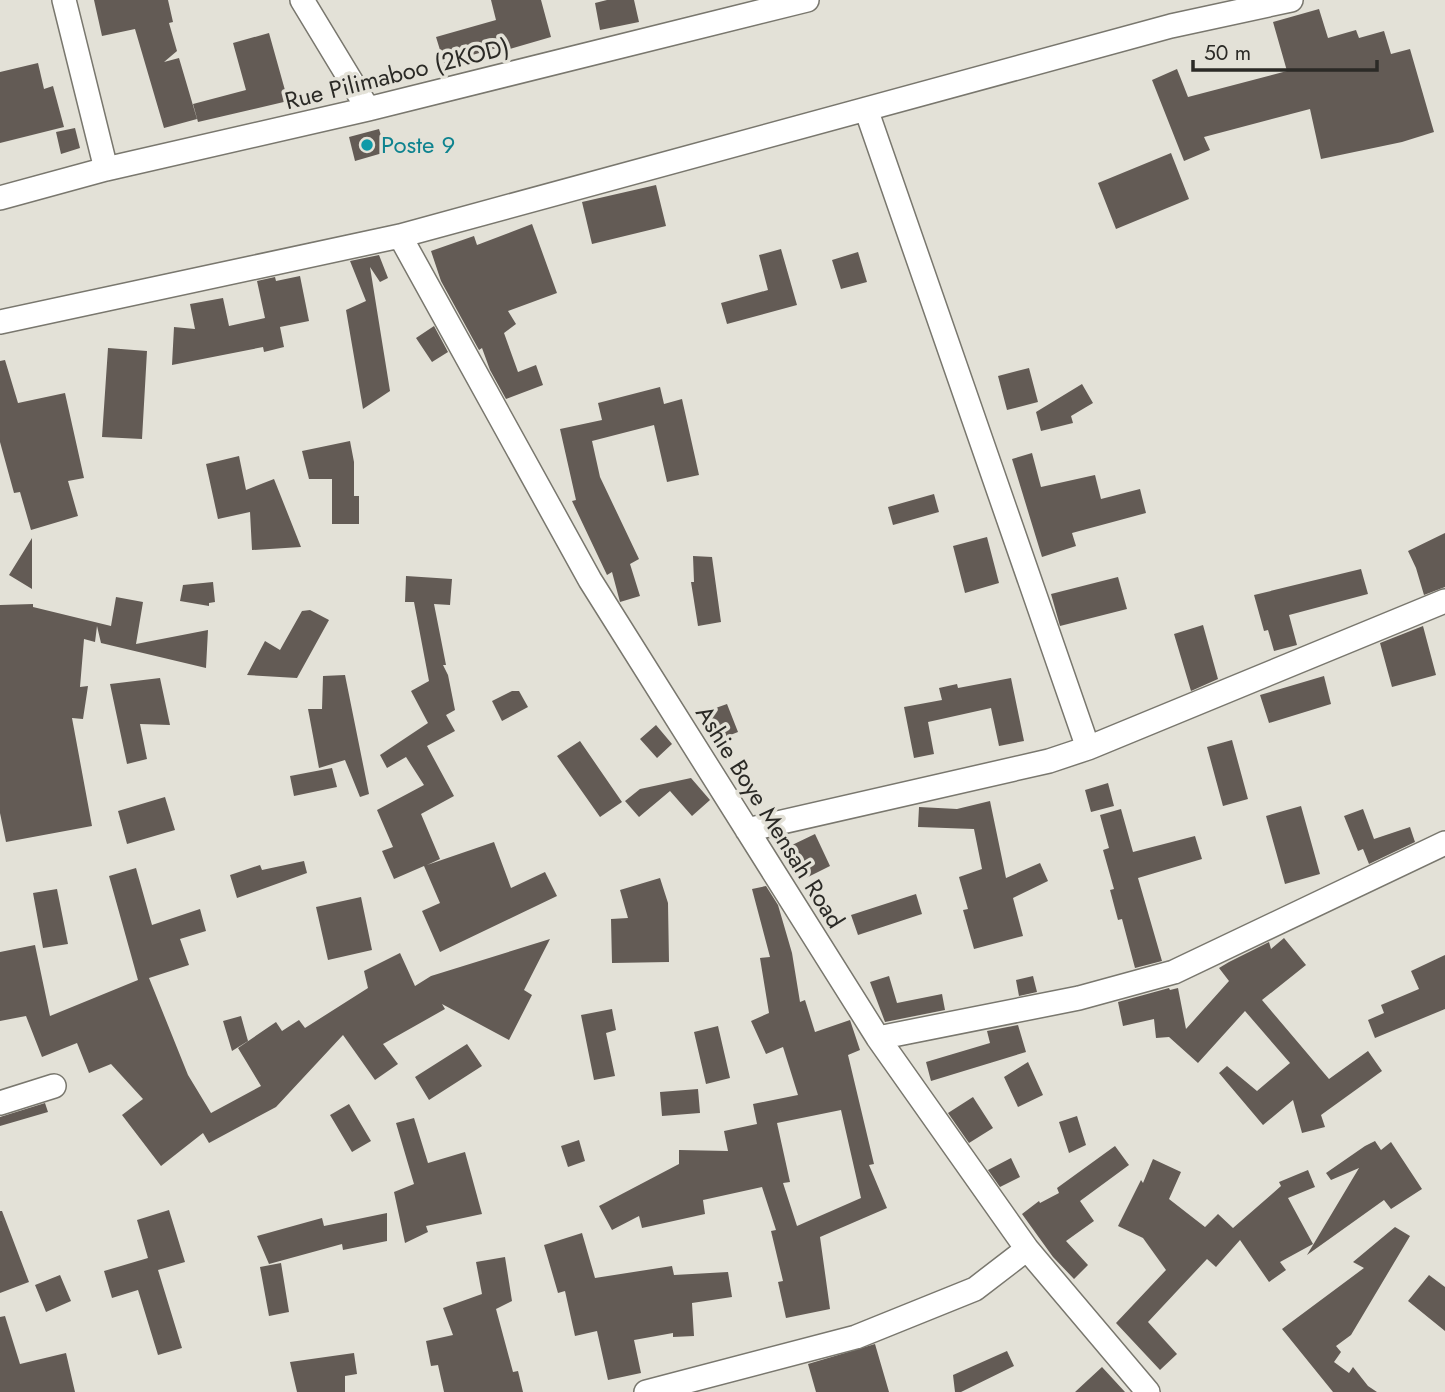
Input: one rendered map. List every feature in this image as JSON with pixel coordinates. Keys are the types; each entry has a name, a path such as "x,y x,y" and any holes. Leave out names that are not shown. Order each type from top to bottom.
{"street":[{"path":"64,0 106,169"},
{"path":"302,0 368,109"},
{"name":"Rue Pilimaboo (2KOD)","path":"0,198 106,169 368,109 807,0"},
{"path":"0,322 401,236 1171,26 1291,0"},
{"path":"866,109 1088,748"},
{"name":"Ashie Boye Mensah Road","path":"401,236 590,580 878,1038 1027,1249 1148,1392"},
{"path":"747,830 1049,761 1088,748 1445,601"},
{"path":"878,1038 1079,998 1174,972 1445,843"},
{"path":"0,1103 54,1086"},
{"path":"646,1392 856,1337 975,1289 1027,1249"}],"building":[{"path":"94,0 168,0 173,22 169,23 177,51 164,62 179,58 197,119 164,128 135,29 102,36"},
{"path":"491,0 541,0 551,37 506,50 504,46 444,63 436,37 496,20"},
{"path":"634,0 639,22 600,30 595,3"},
{"path":"1319,9 1328,38 1356,30 1359,38 1384,31 1391,54 1410,49 1434,132 1402,142 1321,159 1310,109 1204,137 1210,150 1184,161 1152,80 1177,69 1188,97 1287,71 1273,22"},
{"path":"269,33 288,101 198,122 193,104 246,90 233,43"},
{"path":"38,63 44,89 53,86 64,127 0,143 0,72"},
{"path":"75,128 80,148 61,154 56,132"},
{"name":"Poste 9","path":"379,129 386,152 355,161 349,137"},
{"path":"1171,153 1189,199 1116,229 1098,183"},
{"path":"656,185 666,226 592,244 582,202"},
{"path":"532,224 557,293 508,311 516,324 504,333 518,372 536,365 543,385 506,399 490,370 482,348 479,350 441,281 431,251 474,236 477,245"},
{"path":"781,249 797,305 727,324 721,303 768,290 759,255"},
{"path":"858,252 867,282 841,289 832,260"},
{"path":"379,255 388,278 380,282 370,267 390,391 363,409 346,310 366,301 350,261"},
{"path":"300,276 309,321 280,327 284,347 264,352 263,347 172,365 174,327 195,329 190,304 223,298 229,326 265,318 257,281 275,277 276,281"},
{"path":"434,326 448,352 432,362 416,338"},
{"path":"108,348 147,351 142,439 102,437"},
{"path":"5,360 18,403 65,393 84,478 68,481 78,516 31,530 20,492 14,493 0,442 0,361"},
{"path":"1029,368 1038,402 1007,410 998,376"},
{"path":"1082,384 1093,403 1071,416 1073,423 1041,431 1036,412"},
{"path":"660,387 664,404 682,399 699,475 667,482 654,425 592,441 600,477 639,559 630,564 640,596 620,602 612,572 607,575 572,501 576,500 560,429 602,420 598,403"},
{"path":"350,441 354,462 354,496 359,496 359,524 332,524 332,479 309,479 302,451"},
{"path":"1032,453 1041,487 1095,475 1101,499 1140,489 1146,513 1072,533 1076,546 1042,557 1012,459"},
{"path":"239,456 246,490 274,479 301,547 252,550 250,512 218,519 206,464"},
{"path":"934,494 939,512 893,525 888,507"},
{"path":"1445,533 1445,587 1424,595 1408,551"},
{"path":"987,537 999,583 965,593 953,546"},
{"path":"32,538 32,589 9,575"},
{"path":"693,556 712,557 721,622 698,626 691,582 694,582"},
{"path":"1361,569 1368,594 1289,615 1297,645 1274,651 1268,630 1264,631 1254,595"},
{"path":"406,576 452,579 450,605 434,604 446,665 443,665 448,675 455,710 446,715 455,731 427,746 454,796 421,814 440,859 427,865 494,842 511,888 545,872 557,896 440,952 422,911 440,903 424,866 394,879 382,851 393,847 377,810 424,785 406,757 387,768 380,755 428,723 411,691 429,681 414,602 405,602"},
{"path":"1118,577 1127,609 1060,626 1051,594"},
{"path":"213,582 215,602 209,603 209,606 180,601 183,585"},
{"path":"116,597 143,602 136,644 208,630 206,668 101,643 97,626 95,642 84,639 80,687 88,686 83,719 72,718 92,826 6,842 0,813 0,605 33,604 33,607 111,626"},
{"path":"310,610 329,620 297,678 247,675 265,641 280,650 302,611"},
{"path":"1203,625 1218,679 1191,691 1174,634"},
{"path":"1423,626 1436,675 1392,687 1380,643"},
{"path":"345,675 369,794 360,797 345,760 319,768 308,709 322,709 323,676"},
{"path":"1324,676 1331,704 1269,723 1260,695"},
{"path":"160,678 170,725 140,724 147,759 127,764 110,684"},
{"path":"1011,678 1024,741 999,746 991,708 928,722 934,754 914,758 904,707 942,700 939,688 957,684 958,688"},
{"path":"512,691 519,691 528,707 502,721 492,701"},
{"path":"727,704 738,732 715,741 710,710"},
{"path":"656,725 672,744 657,758 640,739"},
{"path":"1232,740 1248,799 1223,806 1207,747"},
{"path":"580,741 622,802 600,817 557,756"},
{"path":"332,768 337,787 294,796 290,776"},
{"path":"691,778 710,800 692,816 670,791 639,817 625,801 640,789"},
{"path":"1108,783 1114,806 1091,812 1085,790"},
{"path":"165,797 175,830 127,844 118,811"},
{"path":"990,801 1006,878 1040,863 1048,881 1013,898 1023,936 974,949 963,910 968,909 959,877 982,869 974,829 918,827 919,807 957,809"},
{"path":"1301,806 1320,874 1285,884 1266,816"},
{"path":"1121,809 1133,852 1195,836 1202,859 1138,878 1162,961 1135,968 1122,919 1118,920 1110,890 1114,889 1103,850 1109,848 1100,815"},
{"path":"1363,809 1374,839 1410,827 1415,842 1369,864 1363,849 1358,851 1344,816"},
{"path":"815,834 830,866 806,878 790,846"},
{"path":"304,861 307,873 237,898 230,875 260,865 262,870"},
{"path":"136,868 152,925 200,909 206,931 180,939 189,965 149,978 188,1075 211,1113 261,1086 238,1048 276,1022 282,1031 299,1020 305,1028 368,988 364,971 400,953 415,986 431,976 550,939 524,990 532,995 509,1040 442,1004 445,1009 383,1044 398,1064 375,1080 343,1035 276,1107 209,1143 203,1133 161,1166 122,1115 143,1099 111,1064 89,1073 77,1043 42,1057 26,1016 0,1021 0,952 35,945 50,1016 138,980 109,876"},
{"path":"660,878 668,903 669,962 612,963 611,919 628,918 620,890"},
{"path":"766,886 778,905 792,953 800,1002 805,1000 815,1032 850,1020 860,1050 848,1055 874,1164 869,1165 887,1208 820,1237 830,1309 786,1318 778,1282 783,1281 771,1231 776,1230 762,1187 703,1200 705,1214 642,1228 639,1216 612,1230 599,1206 679,1164 679,1150 728,1151 724,1131 757,1124 753,1104 798,1095 783,1047 766,1054 751,1021 769,1013 760,958 770,957 752,889","holes":["841,1110 861,1198 797,1226 783,1183 790,1182 777,1123"]},
{"path":"57,889 68,944 43,948 33,893"},
{"path":"916,894 922,914 858,935 851,915"},
{"path":"361,897 372,950 328,960 316,907"},
{"path":"1284,938 1306,965 1262,1000 1329,1079 1368,1051 1382,1071 1321,1115 1325,1127 1302,1133 1293,1100 1263,1125 1219,1073 1227,1066 1257,1091 1290,1063 1245,1011 1198,1063 1169,1037 1156,1038 1154,1019 1123,1026 1118,1002 1178,988 1186,1029 1229,981 1219,968 1269,942 1271,949"},
{"path":"1445,955 1445,1009 1375,1038 1368,1020 1384,1013 1381,1005 1419,989 1411,971"},
{"path":"889,976 897,1003 942,994 945,1010 885,1022 870,982"},
{"path":"1033,976 1037,992 1019,996 1016,980"},
{"path":"612,1009 616,1030 606,1033 615,1076 594,1080 581,1015"},
{"path":"241,1016 248,1041 232,1051 223,1021"},
{"path":"1018,1025 1026,1052 931,1081 926,1062 990,1043 987,1031"},
{"path":"718,1026 730,1078 706,1084 694,1032"},
{"path":"467,1044 482,1066 429,1100 415,1077"},
{"path":"1028,1062 1043,1095 1018,1107 1004,1077"},
{"path":"698,1089 700,1113 662,1116 660,1092"},
{"path":"973,1097 993,1128 969,1143 948,1113"},
{"path":"45,1103 48,1112 0,1126 0,1117"},
{"path":"349,1104 371,1141 352,1152 330,1115"},
{"path":"1077,1116 1086,1145 1069,1153 1059,1122"},
{"path":"414,1118 428,1163 465,1152 482,1214 426,1226 428,1232 405,1243 394,1192 414,1184 396,1123"},
{"path":"579,1140 585,1161 568,1167 561,1146"},
{"path":"1375,1141 1381,1150 1391,1142 1422,1189 1391,1209 1384,1200 1307,1255 1359,1168 1331,1180 1326,1173"},
{"path":"1115,1146 1129,1165 1080,1201 1094,1221 1066,1241 1088,1265 1074,1279 1053,1257 1022,1214 1039,1201 1040,1203 1059,1193 1057,1188"},
{"path":"1011,1158 1020,1177 1000,1187 988,1170"},
{"path":"1153,1159 1181,1172 1169,1199 1205,1227 1218,1214 1233,1228 1281,1186 1279,1182 1308,1170 1315,1187 1288,1198 1313,1244 1280,1262 1286,1270 1269,1282 1240,1240 1216,1267 1207,1259 1148,1322 1177,1354 1160,1370 1116,1323 1166,1270 1143,1238 1118,1226 1141,1180 1143,1183"},
{"path":"169,1210 185,1262 158,1270 182,1348 158,1355 138,1290 112,1298 104,1271 148,1258 137,1220"},
{"path":"0,1211 29,1282 0,1293"},
{"path":"387,1213 387,1241 343,1250 342,1244 269,1264 257,1236 322,1218 324,1226"},
{"path":"1395,1227 1410,1236 1351,1335 1336,1346 1341,1352 1334,1362 1349,1373 1353,1367 1368,1386 1377,1392 1333,1392 1282,1329 1364,1268 1353,1262"},
{"path":"582,1233 595,1278 672,1266 674,1275 728,1272 732,1297 692,1303 694,1336 673,1337 673,1333 634,1340 641,1373 608,1380 597,1331 575,1336 565,1291 558,1293 544,1245"},
{"path":"505,1257 512,1301 496,1309 513,1372 518,1371 523,1392 444,1392 438,1365 431,1366 426,1341 453,1335 443,1308 482,1294 476,1262"},
{"path":"281,1263 289,1312 269,1316 260,1267"},
{"path":"60,1275 71,1301 46,1312 35,1285"},
{"path":"1429,1275 1445,1287 1445,1331 1408,1301"},
{"path":"5,1316 20,1364 66,1353 75,1392 0,1392 0,1317"},
{"path":"875,1344 889,1392 816,1392 808,1364"},
{"path":"1007,1351 1014,1366 961,1392 955,1392 953,1375"},
{"path":"354,1353 357,1374 345,1376 345,1392 297,1392 290,1362"},
{"path":"1102,1367 1125,1392 1075,1392"}],"place":[{"name":"Poste 9","path":"367,145"}]}
